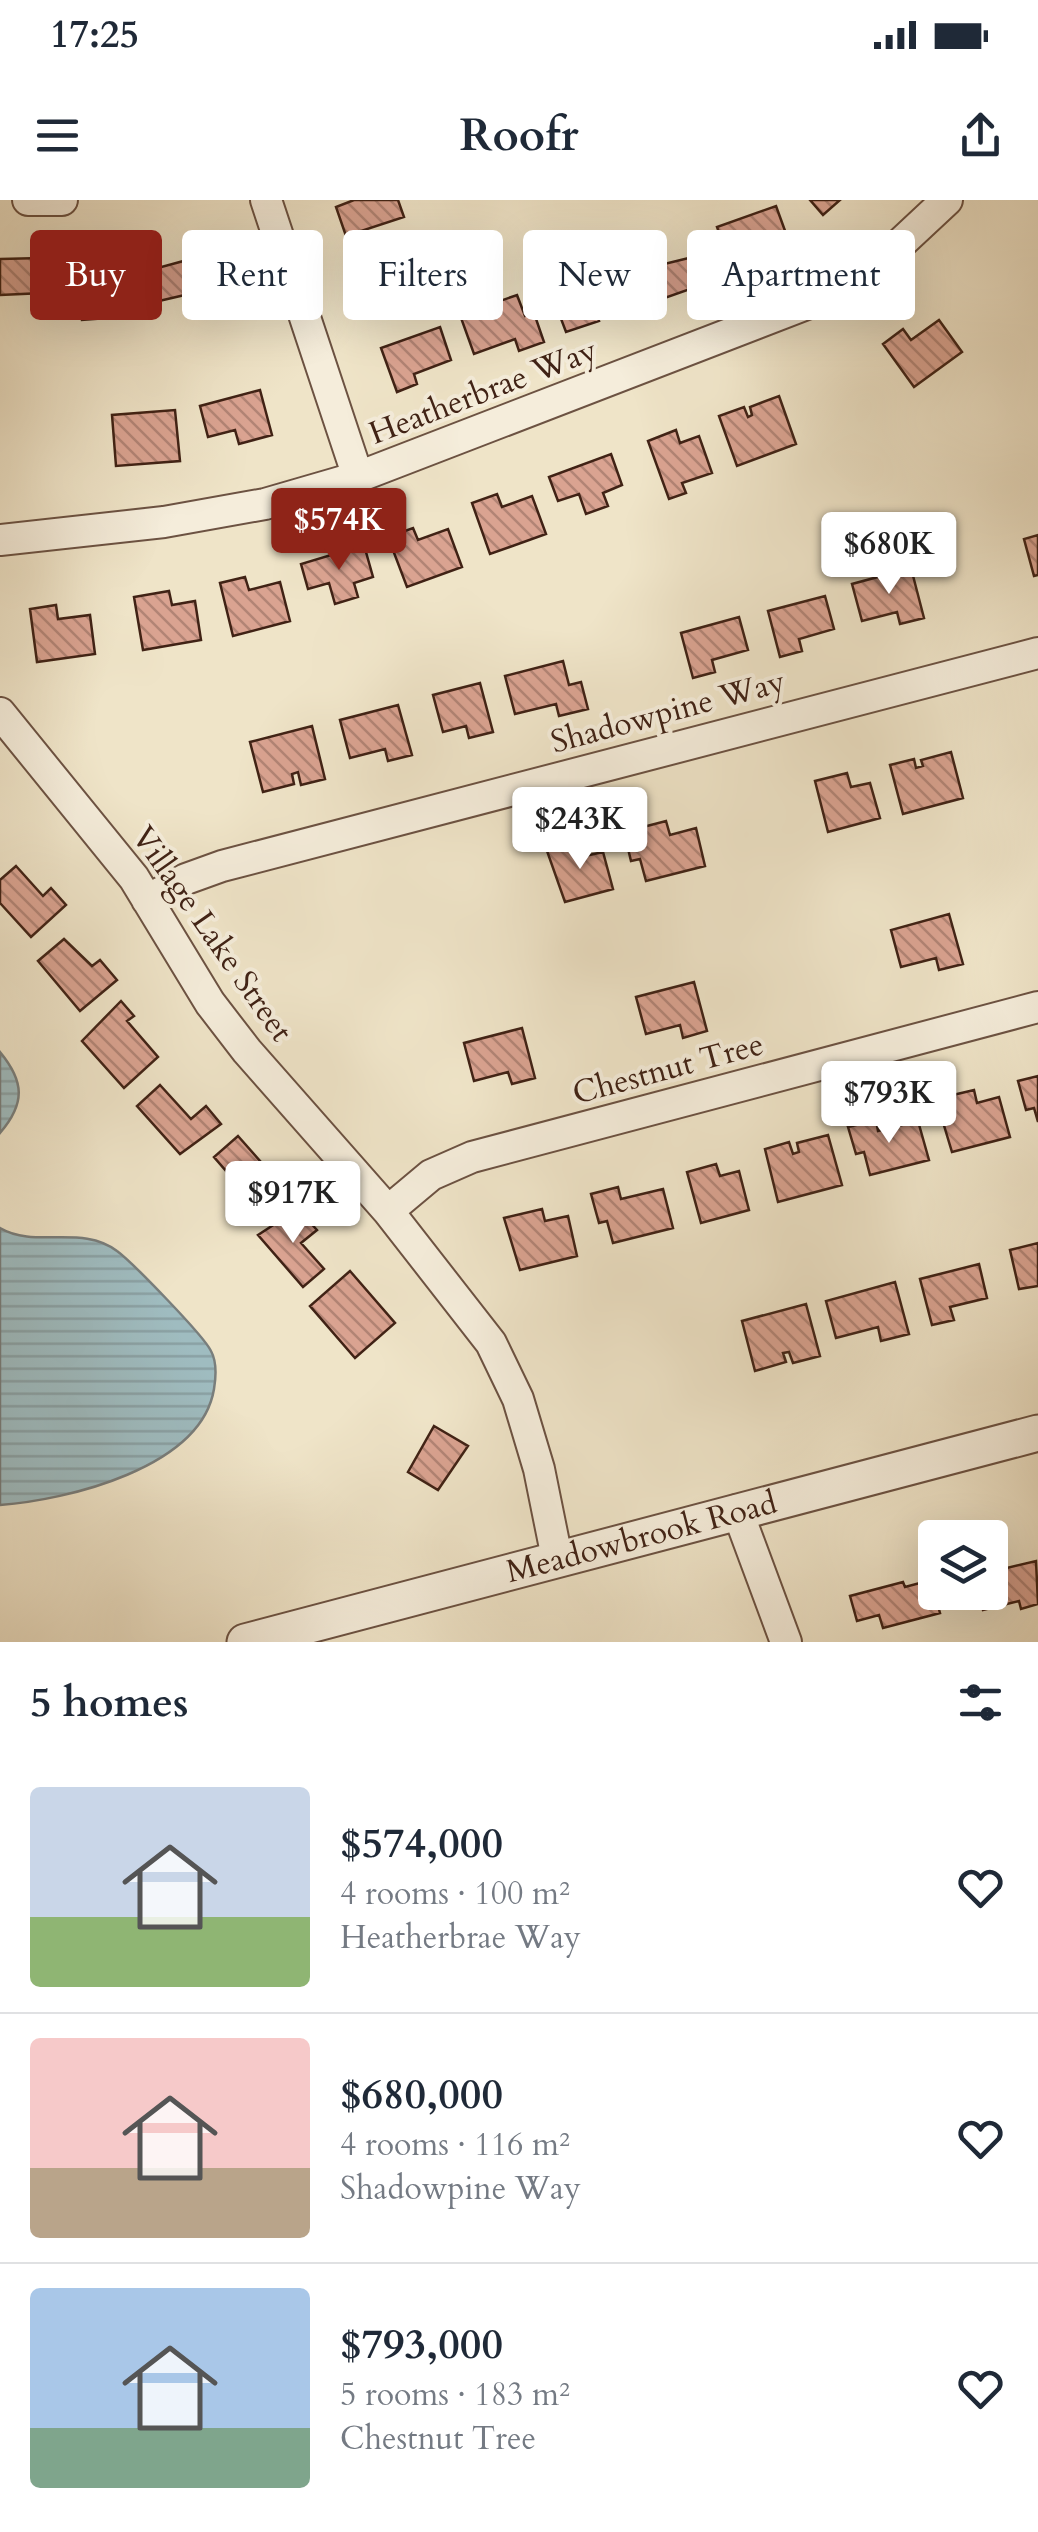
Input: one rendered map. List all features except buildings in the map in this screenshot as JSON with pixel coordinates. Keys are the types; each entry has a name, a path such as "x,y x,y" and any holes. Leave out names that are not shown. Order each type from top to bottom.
{"street":[{"path":"28,200 62,200"},
{"path":"266,200 358,477"},
{"name":"Heatherbrae Way","path":"0,540 164,522 265,504 358,477 856,285 947,200"},
{"name":"Shadowpine Way","path":"147,900 186,879 222,866 1038,654"},
{"name":"Village Lake Street","path":"0,713 147,900 228,1027 388,1211 491,1343 518,1399 539,1469 558,1558"},
{"name":"Chestnut Tree","path":"388,1211 431,1175 472,1157 1038,1007"},
{"name":"Meadowbrook Road","path":"245,1642 1038,1433"},
{"path":"737,1510 786,1642"}],"water":[{"path":"0,1052 14,1073 19,1092 14,1112 0,1133"},
{"path":"0,1228 29,1237 74,1237 103,1243 137,1269 206,1343 215,1365 214,1389 204,1416 184,1440 158,1459 94,1487 0,1505"}]}
